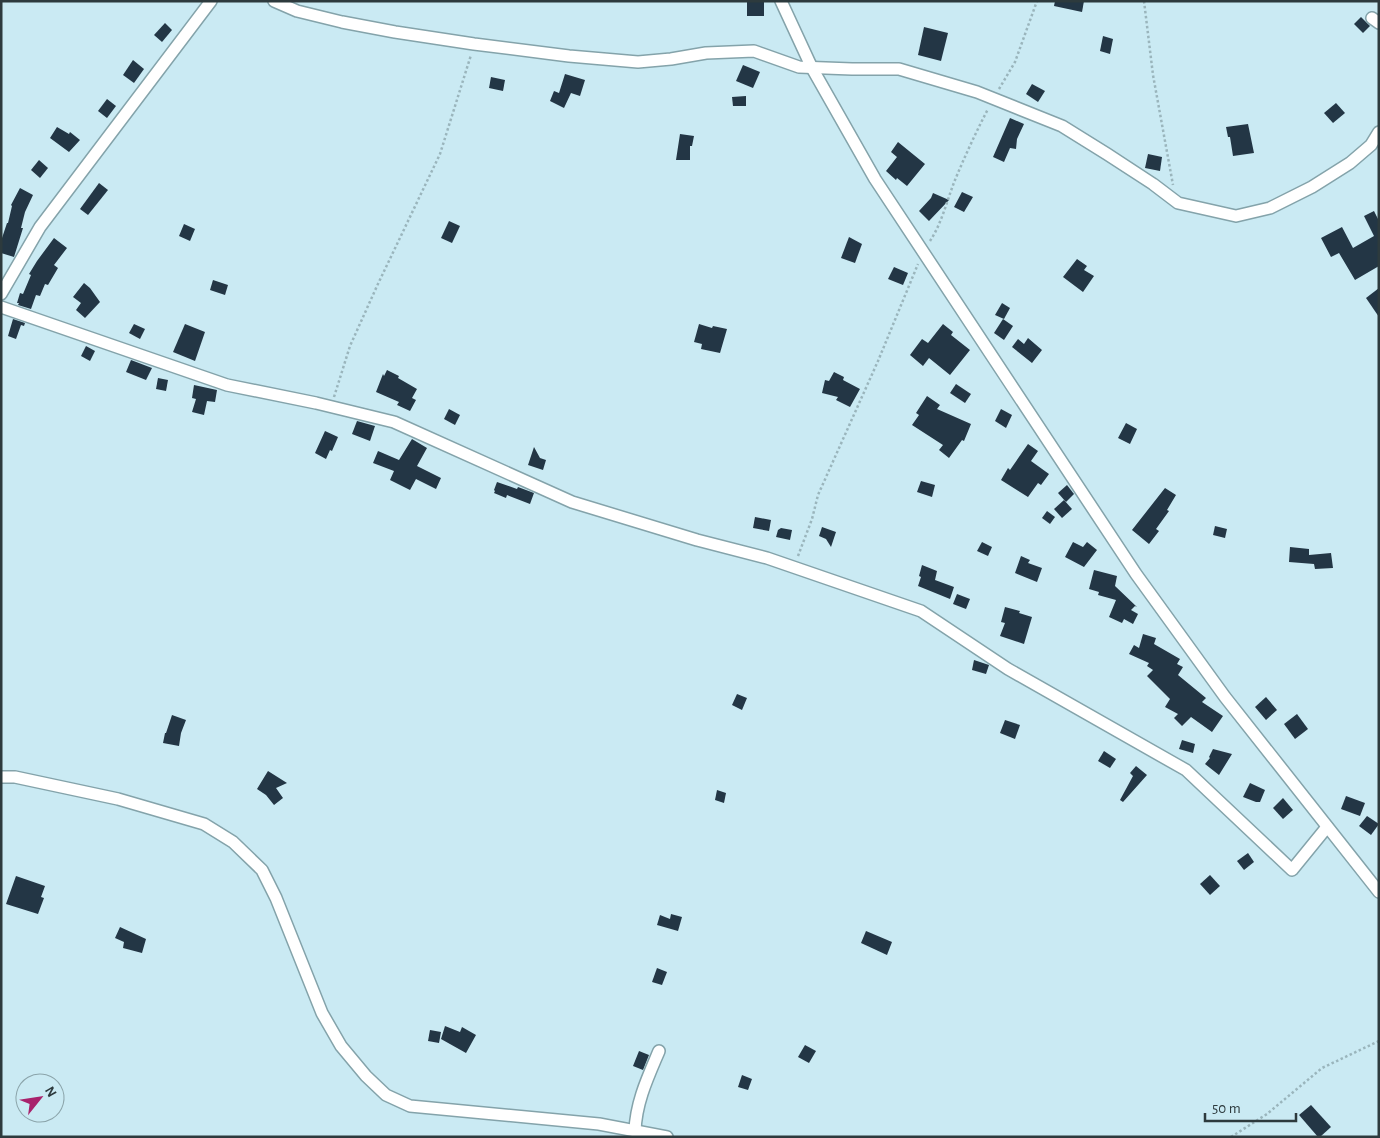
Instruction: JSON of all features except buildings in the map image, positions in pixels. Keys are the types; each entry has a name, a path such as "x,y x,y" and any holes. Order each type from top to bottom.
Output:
{"street":[{"path":"1,294 40,227 211,1"},
{"path":"274,1 297,11 395,32 569,56 638,62 706,53 754,51 799,67 899,69 977,92 1062,126 1153,184 1178,203 1236,216 1270,208 1312,187 1350,162 1371,145 1379,132"},
{"path":"781,1 812,68 875,180 1136,574 1225,697 1379,892"},
{"path":"1,307 226,385 331,406 394,422 572,502 697,540 767,558 921,611 1008,669 1186,770 1292,870 1327,827"},
{"path":"1,777 15,777 118,799 204,824 233,842 262,870 266,877 322,1013 341,1046 366,1076 386,1095 410,1106 599,1124 667,1137"},
{"path":"635,1130 635,1119 641,1094 659,1051"}],"path":[{"path":"794,567 812,519 818,495 870,379 923,252 936,232 956,178 975,135 996,94 1016,62 1037,1"},
{"path":"1144,1 1153,75 1172,181 1178,203"},
{"path":"331,406 350,346 376,286 440,154 474,44"},
{"path":"1231,1137 1267,1114 1322,1068 1379,1041"}]}
